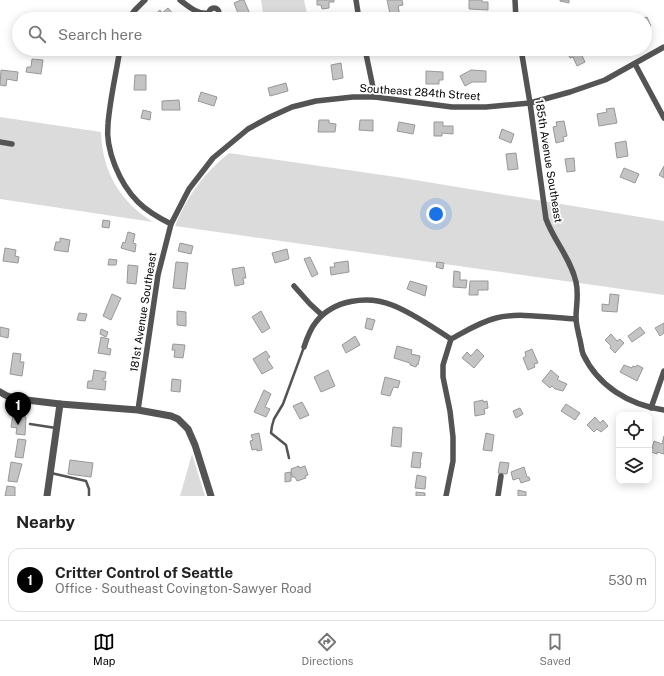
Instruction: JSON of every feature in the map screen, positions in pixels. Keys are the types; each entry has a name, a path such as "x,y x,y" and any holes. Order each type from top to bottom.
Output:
{"street":[{"path":"133,12 145,0"},
{"path":"180,0 199,12"},
{"path":"356,0 359,12"},
{"path":"514,0 515,12"},
{"name":"Southeast 284th Street","path":"652,54 664,47"},
{"path":"119,56 107,125 110,151 118,172 138,202 157,217 171,224"},
{"path":"366,56 375,97"},
{"name":"185th Avenue Southeast","path":"522,56 546,219 550,230 570,265 576,281 578,297 576,319 583,353 593,372 603,383 627,400 651,408 664,410"},
{"name":"Southeast 284th Street","path":"292,107 316,101 375,97 452,106 498,106 530,102 570,92 605,80 649,56"},
{"path":"636,64 664,118"},
{"name":"181st Avenue Southeast","path":"138,410 158,275 171,224 189,189 212,158 248,129 292,107"},
{"path":"0,142 12,144"},
{"path":"294,286 322,315"},
{"path":"304,347 310,329 322,315 330,308 353,301 380,302 392,305 451,339"},
{"path":"446,496 453,462 454,437 442,365 451,339 480,323 497,317 516,316 576,319"},
{"path":"651,408 664,372"},
{"path":"0,392 18,399 138,410 172,416 178,419 188,429 195,445 211,496"},
{"path":"47,496 60,404"},
{"path":"498,496 501,476"}],"lane":[{"path":"289,458 286,445 271,434 272,426 283,404 304,347"},
{"path":"30,424 57,428"},
{"path":"50,473 86,481 89,496"}],"shaded area":[{"path":"261,0 304,0 307,12 263,12"},
{"path":"0,117 101,132 105,160 115,184 131,205 153,222 0,199"},
{"path":"229,153 403,178 664,221 664,295 175,226 185,205 197,186 204,177"},
{"path":"192,454 205,496 180,496"}],"building":[{"path":"244,0 249,12 238,12 234,3"},
{"path":"317,0 334,0 334,2 329,2 329,8 322,9 321,5 317,5"},
{"path":"387,0 402,0 403,5 398,6 399,12 390,12"},
{"path":"469,0 482,0 482,2 488,2 488,10 469,9"},
{"path":"569,0 569,3 560,1"},
{"path":"168,8 171,12 163,12"},
{"path":"569,56 582,56 585,62 577,66 573,57 570,58"},
{"path":"32,59 43,60 41,74 26,72 27,67 31,67"},
{"path":"341,63 343,78 333,80 331,65"},
{"path":"1,70 18,72 17,81 7,79 6,86 0,85"},
{"path":"471,70 486,71 486,82 472,82 465,86 460,76"},
{"path":"426,71 443,72 443,80 439,80 439,84 426,84"},
{"path":"135,75 146,75 146,90 134,90"},
{"path":"286,83 288,91 270,96 268,88"},
{"path":"201,92 217,97 214,106 198,101"},
{"path":"179,100 180,110 162,110 162,101"},
{"path":"614,108 617,123 599,126 597,114 607,112 606,109"},
{"path":"143,110 151,112 150,120 141,118"},
{"path":"319,120 329,120 329,123 336,124 335,132 318,132"},
{"path":"360,120 373,120 373,131 359,130"},
{"path":"564,121 567,136 563,137 564,141 556,143 553,127 557,126 556,122"},
{"path":"399,122 415,125 413,134 397,131"},
{"path":"434,122 443,122 443,126 453,126 453,134 442,133 442,136 434,136"},
{"path":"502,129 514,134 511,143 499,138"},
{"path":"626,141 628,156 617,158 615,143"},
{"path":"516,153 518,169 508,170 506,154"},
{"path":"574,158 575,171 567,172 565,159"},
{"path":"664,166 664,178 659,175"},
{"path":"624,168 639,174 635,183 620,177"},
{"path":"103,220 110,221 109,228 102,227"},
{"path":"128,232 135,234 133,243 136,244 135,252 121,248 123,242 125,243"},
{"path":"60,238 70,240 68,252 54,250 56,242 60,242"},
{"path":"180,243 193,246 191,254 178,251"},
{"path":"5,248 16,250 15,256 19,257 18,263 3,261"},
{"path":"287,249 289,259 275,263 272,253"},
{"path":"310,257 318,274 312,277 304,259"},
{"path":"109,259 117,260 116,265 108,265"},
{"path":"348,261 349,272 331,275 330,267 335,267 334,263"},
{"path":"176,262 188,263 185,289 173,288"},
{"path":"437,262 444,263 443,269 436,267"},
{"path":"128,265 138,266 136,284 127,283"},
{"path":"244,267 246,278 243,278 244,284 235,286 232,269"},
{"path":"454,271 460,272 460,280 467,280 466,288 453,287"},
{"path":"410,281 427,286 425,296 407,289"},
{"path":"470,281 488,281 488,290 478,290 478,295 469,295"},
{"path":"112,294 121,298 111,320 103,316"},
{"path":"610,294 619,295 617,312 602,311 602,304 609,305"},
{"path":"177,311 186,312 186,326 177,325"},
{"path":"261,311 270,328 262,333 252,317"},
{"path":"79,313 87,314 85,321 77,320"},
{"path":"367,318 375,320 372,330 365,328"},
{"path":"664,323 664,333 660,336 655,328"},
{"path":"0,327 9,329 8,338 0,336"},
{"path":"640,327 645,333 632,342 628,336"},
{"path":"101,329 108,332 106,337 100,334"},
{"path":"611,334 617,341 620,339 624,343 615,353 605,340"},
{"path":"355,336 360,345 346,353 342,345"},
{"path":"101,337 109,339 107,348 111,349 110,355 98,353"},
{"path":"173,344 185,345 183,358 174,357 175,350 172,350"},
{"path":"397,346 412,350 411,354 420,356 416,367 410,365 410,363 394,358"},
{"path":"477,349 484,356 474,368 462,358 467,352 471,356"},
{"path":"532,349 538,363 534,364 535,367 528,370 523,358 526,356 525,352"},
{"path":"266,351 270,357 267,359 273,368 262,374 253,359"},
{"path":"13,353 21,354 20,362 24,362 22,376 10,374"},
{"path":"624,365 632,368 633,366 636,367 637,365 643,368 637,381 620,372"},
{"path":"94,370 106,372 105,379 103,378 103,381 106,381 105,390 87,388 88,381 92,381"},
{"path":"328,370 335,386 321,392 314,377"},
{"path":"551,370 559,377 557,379 567,384 563,391 555,389 552,386 550,388 542,381"},
{"path":"385,377 400,381 398,388 393,388 390,396 381,394"},
{"path":"172,379 181,380 180,392 171,391"},
{"path":"264,390 271,394 265,407 270,409 266,417 254,412"},
{"path":"483,400 483,402 487,401 488,408 484,409 485,414 475,416 474,402"},
{"path":"302,402 309,415 300,419 293,406"},
{"path":"566,404 580,413 575,420 561,411"},
{"path":"520,408 523,414 516,418 513,411"},
{"path":"13,415 26,417 25,435 16,434 17,428 11,427"},
{"path":"595,417 600,423 603,420 608,426 601,432 597,429 594,432 587,425"},
{"path":"393,427 402,428 401,447 391,446"},
{"path":"259,433 262,450 252,450 250,441 253,440 251,435"},
{"path":"486,433 494,435 492,451 483,450"},
{"path":"664,436 664,454 652,452 654,441 662,444"},
{"path":"18,439 26,440 23,458 15,457"},
{"path":"413,452 422,453 420,468 411,467"},
{"path":"70,460 93,463 91,477 68,474"},
{"path":"11,462 22,464 17,482 8,481"},
{"path":"500,462 509,463 507,474 498,473"},
{"path":"299,466 299,468 305,466 308,475 305,476 306,478 297,481 295,477 292,477 291,469"},
{"path":"524,467 527,477 529,477 530,480 521,483 519,478 513,480 511,472"},
{"path":"291,472 291,481 285,482 285,473"},
{"path":"417,475 426,477 425,489 415,488"},
{"path":"7,486 15,487 15,496 5,496"},
{"path":"518,490 526,492 526,496 518,496"},
{"path":"416,492 425,493 425,496 416,496"}],"place":[{"name":"Critter Control of Seattle","path":"18,425"}]}
